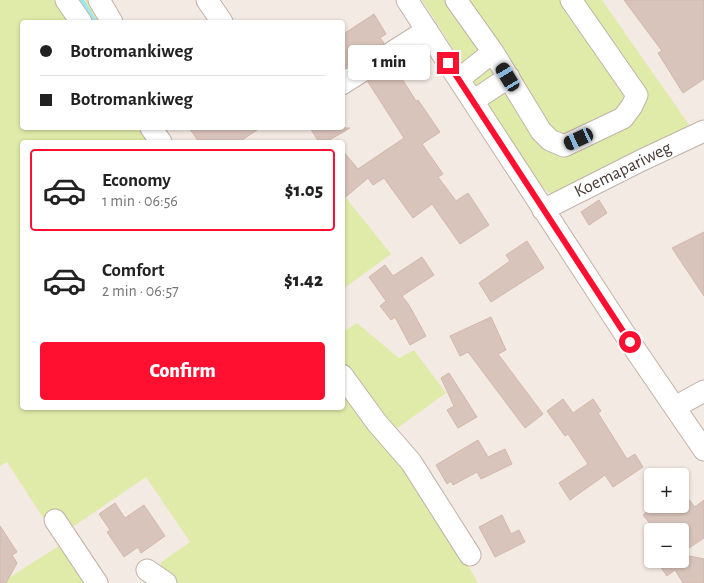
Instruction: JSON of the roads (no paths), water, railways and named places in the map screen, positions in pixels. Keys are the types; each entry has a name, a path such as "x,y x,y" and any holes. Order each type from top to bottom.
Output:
{"street":[{"path":"66,0 80,20"},
{"path":"99,0 111,20"},
{"path":"207,0 221,20"},
{"path":"407,0 630,342 704,450"},
{"path":"456,0 493,52 542,130 550,140 564,146 623,118 637,95 570,0"},
{"path":"345,82 427,30"},
{"path":"459,79 493,52"},
{"path":"473,101 508,77"},
{"name":"Koemapariweg","path":"543,210 640,160 704,131"},
{"path":"345,379 377,423 411,462 470,555"},
{"path":"675,407 704,391"},
{"path":"55,520 97,583"},
{"path":"147,570 166,583"}],"waterway":[{"path":"81,0 93,20"}]}
